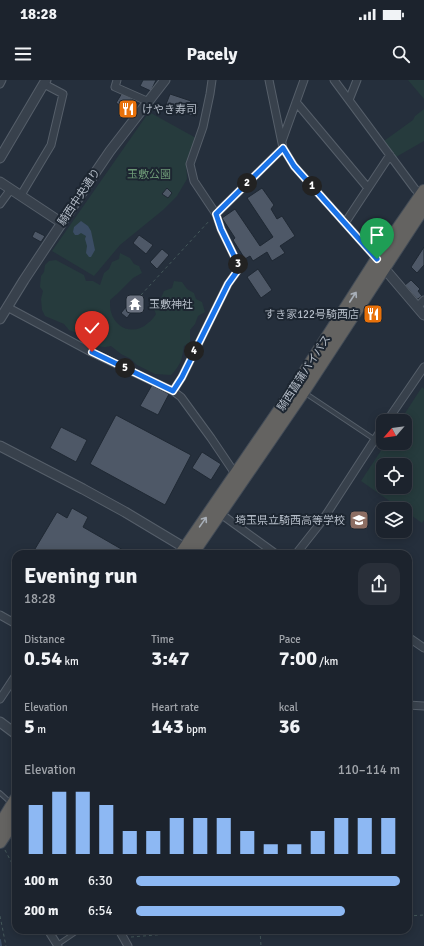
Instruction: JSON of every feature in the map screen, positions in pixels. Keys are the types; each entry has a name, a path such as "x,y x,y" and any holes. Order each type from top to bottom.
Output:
{"highway":[{"name":"騎西菖蒲バイパス","path":"190,550 223,515 303,392 423,193"},
{"name":"騎西菖蒲バイパス","path":"189,550 236,474 296,386 381,264 424,207"},
{"path":"0,825 12,805"},
{"path":"1,844 12,825"}],"street":[{"path":"0,84 2,80"},
{"path":"117,80 115,87 149,102"},
{"name":"騎西中央通り","path":"2,314 110,151 165,80"},
{"path":"173,391 182,377 228,284 238,270 237,262 221,229 216,214 194,182 190,164 203,127 212,80"},
{"path":"269,80 282,145 294,166 381,264 421,303 424,314"},
{"path":"216,214 282,145 304,80"},
{"path":"334,80 415,189 423,193"},
{"path":"350,100 357,80"},
{"path":"0,158 45,82 63,94 51,145 21,195"},
{"path":"296,102 368,188"},
{"path":"345,223 390,155"},
{"path":"0,182 62,223"},
{"path":"0,204 11,188"},
{"path":"2,314 92,352 173,391 181,397 236,474"},
{"path":"392,414 424,367"},
{"path":"299,550 322,521 376,436"},
{"path":"0,446 125,512 185,550"},
{"path":"223,515 268,550"},
{"path":"0,615 12,622"},
{"path":"412,640 424,648"},
{"path":"0,699 12,681"},
{"path":"412,705 424,706"},
{"path":"0,722 12,731"},
{"path":"50,934 57,946"},
{"path":"122,934 127,943"}],"lane":[{"path":"303,392 374,439"},
{"path":"0,793 12,801"},
{"path":"57,946 74,934"}],"path":[{"path":"141,296 216,214"},
{"path":"1,844 7,851 12,862"},
{"path":"412,916 424,915"},
{"path":"0,916 6,946"},
{"path":"127,943 131,937 161,934"},
{"path":"260,934 261,946"}],"green space":[{"path":"408,80 424,80 424,99"},
{"path":"424,109 424,141 396,157 384,141 413,120 415,116"},
{"name":"玉敷公園","path":"149,112 196,138 186,163 187,179 177,196 163,210 120,245 94,276 52,251"},
{"path":"120,253 130,258 134,264 139,266 142,273 133,278 110,300 113,318 121,327 132,330 143,327 149,322 156,314 153,307 154,302 161,298 164,291 172,288 174,281 182,282 187,289 194,293 196,299 202,302 205,312 198,316 195,324 190,330 190,342 184,346 183,355 180,362 171,375 155,374 137,365 131,359 121,354 111,346 103,347 97,345 88,334 77,333 69,330 64,324 45,316 42,310 41,299 43,291 40,287 41,276 44,272 45,265 49,261 56,260 84,275 86,281 93,281 100,285 104,273 109,269 112,262 119,259"},
{"path":"422,387 424,389 424,520 422,523 412,516 412,502 391,502 380,494 412,494 412,458 376,458 381,450 412,450 412,414 405,414"},
{"path":"376,458 376,492 361,481"}],"water":[{"path":"81,221 88,226 91,231 95,250 91,257 89,257 86,253 86,236 81,233 75,235 73,232 74,227"}],"building":[{"path":"143,80 156,80 151,91 140,86"},
{"path":"122,93 134,100 129,110 116,103"},
{"path":"170,94 191,101 190,104 199,107 196,117 165,107"},
{"path":"167,188 172,193 168,198 162,194"},
{"path":"262,188 274,205 271,209 277,219 282,216 295,236 280,246 285,253 272,261 267,252 253,261 250,256 245,259 233,240 235,238 222,218 235,209 260,246 273,237 247,198"},
{"path":"35,231 45,236 41,242 32,237"},
{"path":"139,235 153,245 146,254 133,243"},
{"path":"424,247 424,265 417,273 411,267"},
{"path":"162,249 169,255 157,269 150,262"},
{"path":"258,269 272,290 261,298 247,277"},
{"path":"411,280 420,289 418,291 422,296 418,299 405,285"},
{"path":"131,298 140,304 137,310 127,303"},
{"path":"373,304 380,308 370,323 363,318"},
{"path":"126,307 132,311 127,318 121,313"},
{"path":"152,385 169,394 158,415 140,406"},
{"path":"116,415 191,455 165,505 90,464"},
{"path":"61,427 87,440 76,462 50,448"},
{"path":"202,452 221,464 211,480 192,468"},
{"path":"72,508 88,517 83,527 123,550 34,550 57,512 67,518"}],"waterway":[{"path":"0,940 1,946"}],"place":[{"name":"けやき寿司","path":"128,109"},
{"name":"玉敷神社","path":"135,304"},
{"name":"すき家122号騎西店","path":"373,314"},
{"name":"埼玉県立騎西高等学校","path":"359,520"}],"route":[{"path":"92,352 173,391 182,377 228,284 238,270 237,262 221,229 216,214 283,148 294,166 377,259"}]}
